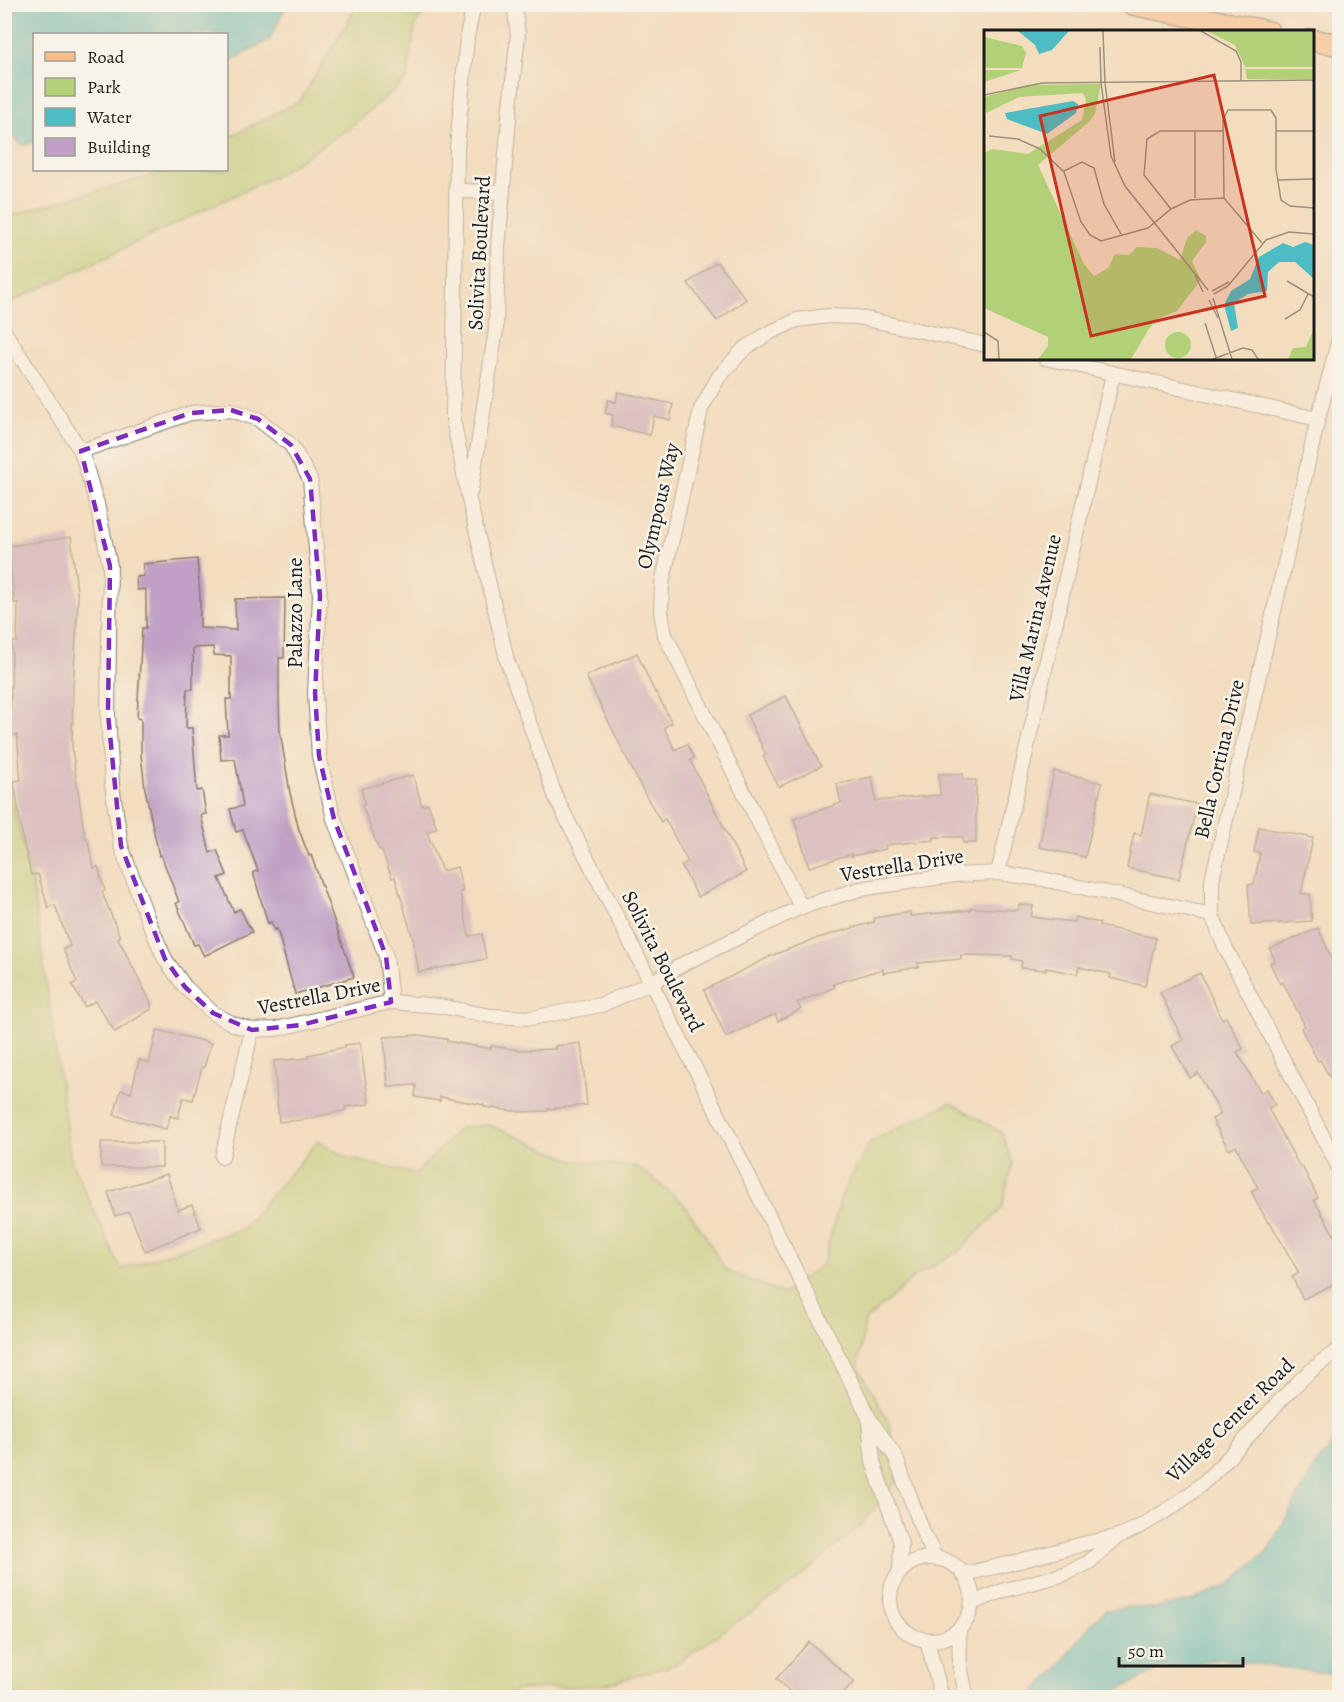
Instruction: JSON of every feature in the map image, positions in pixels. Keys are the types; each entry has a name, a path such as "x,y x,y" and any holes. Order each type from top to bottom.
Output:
{"main road":[{"path":"1132,4 1259,30"},
{"path":"1314,40 1340,45"}],"street":[{"name":"Solivita Boulevard","path":"474,4 467,37 457,148 453,419 470,504 507,660 556,798 869,1418 895,1456 923,1532 936,1559"},
{"name":"Solivita Boulevard","path":"470,504 496,329 498,248 518,35 514,4"},
{"path":"456,191 503,192"},
{"name":"Olympous Way","path":"801,907 665,635 661,612 662,584 701,409 718,378 744,349 769,333 797,320 828,316 857,317 984,345"},
{"name":"Vestrella Drive","path":"4,331 81,451 97,504 110,566 108,714 112,785 121,846 165,959 185,987 213,1013 233,1024 252,1030 276,1029 301,1025 391,1002 440,1006 491,1016 531,1018 601,1005 651,983 683,964 801,907 860,889 920,879 998,873 1099,890 1212,915"},
{"name":"Bella Cortina Drive","path":"1340,335 1318,419 1212,880 1212,915 1225,947 1340,1170"},
{"path":"1054,360 1318,419"},
{"name":"Villa Marina Avenue","path":"998,873 1113,374"},
{"name":"Palazzo Lane","path":"81,451 191,413 231,410 258,419 291,445 310,479 320,596 315,693 319,756 334,819 386,956 391,1002"},
{"path":"222,1157 252,1030"},
{"name":"Village Center Road","path":"963,1574 1118,1537 1137,1528 1196,1490 1284,1397 1321,1361 1340,1349"},
{"name":"Solivita Boulevard","path":"869,1418 873,1462 901,1543 900,1570"},
{"name":"Village Center Road","path":"972,1603 1005,1590 1065,1574 1088,1563 1118,1537"},
{"path":"936,1559 954,1565 969,1581 973,1594 972,1603 966,1621 959,1630 947,1637 927,1641 919,1640 907,1634 892,1614 889,1598 893,1581 900,1570 916,1560 936,1559"},
{"path":"959,1630 960,1666 967,1698"},
{"path":"927,1641 942,1698"}],"highlighted area":[{"path":"231,410 258,419 291,445 310,479 320,596 315,693 319,756 334,819 386,956 391,1002 301,1025 252,1030 213,1013 185,987 165,959 121,846 108,714 110,566 81,451 191,413"}],"green space":[{"path":"355,5 428,5 415,26 407,79 348,129 275,176 5,305 5,217 163,171 228,171 228,137 300,101 353,13"},
{"path":"4,768 31,876 71,1161 121,1269 242,1229 318,1141 348,1158 416,1174 461,1127 489,1125 575,1161 638,1167 682,1202 705,1235 725,1270 783,1294 823,1264 842,1194 870,1142 951,1102 1002,1133 1012,1163 1002,1208 959,1251 917,1275 865,1321 858,1366 889,1423 899,1478 861,1525 792,1584 674,1665 603,1685 516,1690 505,1698 5,1697"}],"water":[{"path":"5,4 286,4 270,39 228,62 228,33 33,33 33,142 24,146 5,131"},
{"path":"1339,1436 1339,1675 1220,1659 1161,1668 1106,1697 1030,1697 1057,1669 1091,1624 1106,1610 1128,1607 1156,1608 1191,1601 1227,1586 1267,1552 1316,1465"}],"building":[{"path":"717,262 746,299 717,321 688,283"},
{"path":"618,392 673,404 670,420 654,416 650,435 611,426 613,415 605,413 608,400 616,402"},
{"path":"71,537 78,601 72,749 85,838 87,838 94,868 98,867 105,891 102,892 120,937 118,938 151,1003 151,1009 115,1032 95,1001 85,1007 72,985 77,982 63,949 70,946 55,905 48,907 38,874 31,875 14,781 21,780 17,735 10,735 12,642 17,642 18,603 14,603 9,546"},
{"path":"197,559 200,628 236,630 235,599 285,598 284,658 279,658 279,701 280,731 290,793 299,830 309,856 311,855 354,977 295,994 277,929 274,930 271,922 268,924 253,872 258,871 243,830 236,832 230,809 243,806 235,759 221,760 219,735 228,735 226,699 231,699 231,656 214,655 213,647 193,648 193,689 187,689 186,728 192,728 197,791 202,790 206,814 201,815 210,853 217,850 227,875 219,878 234,912 240,909 252,932 204,956 198,944 194,945 176,903 179,902 161,855 159,856 145,789 141,754 141,719 137,718 142,628 146,628 146,589 137,590 136,577 144,576 143,564"},
{"path":"637,653 672,723 664,727 675,750 687,744 694,758 690,760 746,872 698,897 681,865 688,862 665,819 661,822 640,785 586,676"},
{"path":"786,696 821,766 779,787 763,756 766,755 747,715"},
{"path":"1054,771 1102,783 1085,857 1039,847"},
{"path":"939,774 963,774 963,780 976,780 976,843 963,843 963,837 934,837 934,840 885,845 886,849 851,856 851,854 809,867 794,819 841,803 837,784 872,777 876,801 940,795"},
{"path":"413,775 422,806 428,804 437,828 427,832 442,871 457,867 469,936 482,934 486,959 419,972 413,939 395,877 392,878 381,849 379,850 362,805 365,804 361,789"},
{"path":"1150,794 1197,804 1179,879 1127,868 1134,833 1141,835"},
{"path":"1259,827 1313,838 1301,894 1310,894 1312,921 1251,925 1248,885 1254,884 1260,853 1254,852"},
{"path":"1019,904 1033,906 1031,917 1074,922 1075,917 1100,923 1099,926 1156,938 1145,986 1110,978 1111,974 1079,967 1077,974 1046,968 1046,970 1021,968 1022,961 1012,959 1012,956 961,955 961,959 918,963 919,967 883,973 883,969 833,984 835,987 797,1003 801,1009 778,1021 775,1014 726,1037 704,990 773,955 818,938 874,922 874,918 910,912 910,916 970,910 970,908 1018,910"},
{"path":"1318,928 1340,977 1340,1095 1320,1060 1318,1061 1301,1028 1305,1026 1283,982 1280,984 1270,963 1275,961 1270,949"},
{"path":"1200,973 1222,1019 1226,1017 1243,1049 1237,1052 1261,1093 1267,1089 1275,1105 1268,1108 1300,1167 1302,1166 1318,1198 1314,1200 1340,1245 1340,1281 1303,1299 1292,1277 1299,1273 1251,1191 1258,1188 1236,1146 1229,1150 1212,1119 1221,1114 1198,1073 1190,1078 1172,1046 1183,1040 1160,992"},
{"path":"157,1030 211,1043 193,1100 183,1098 178,1118 170,1116 166,1129 114,1115 121,1090 131,1093 139,1060 149,1063"},
{"path":"418,1035 491,1049 491,1046 520,1050 556,1049 555,1046 581,1043 587,1105 548,1109 548,1111 521,1112 484,1107 484,1105 440,1097 440,1101 415,1097 416,1085 388,1087 384,1037"},
{"path":"360,1043 369,1104 345,1107 346,1110 301,1120 279,1122 274,1061 309,1058 308,1055"},
{"path":"101,1142 162,1142 162,1167 101,1167"},
{"path":"167,1174 178,1210 192,1205 201,1228 145,1251 129,1212 115,1216 108,1192"},
{"path":"809,1642 854,1682 840,1698 829,1698 821,1691 815,1698 797,1698 776,1679"}]}
